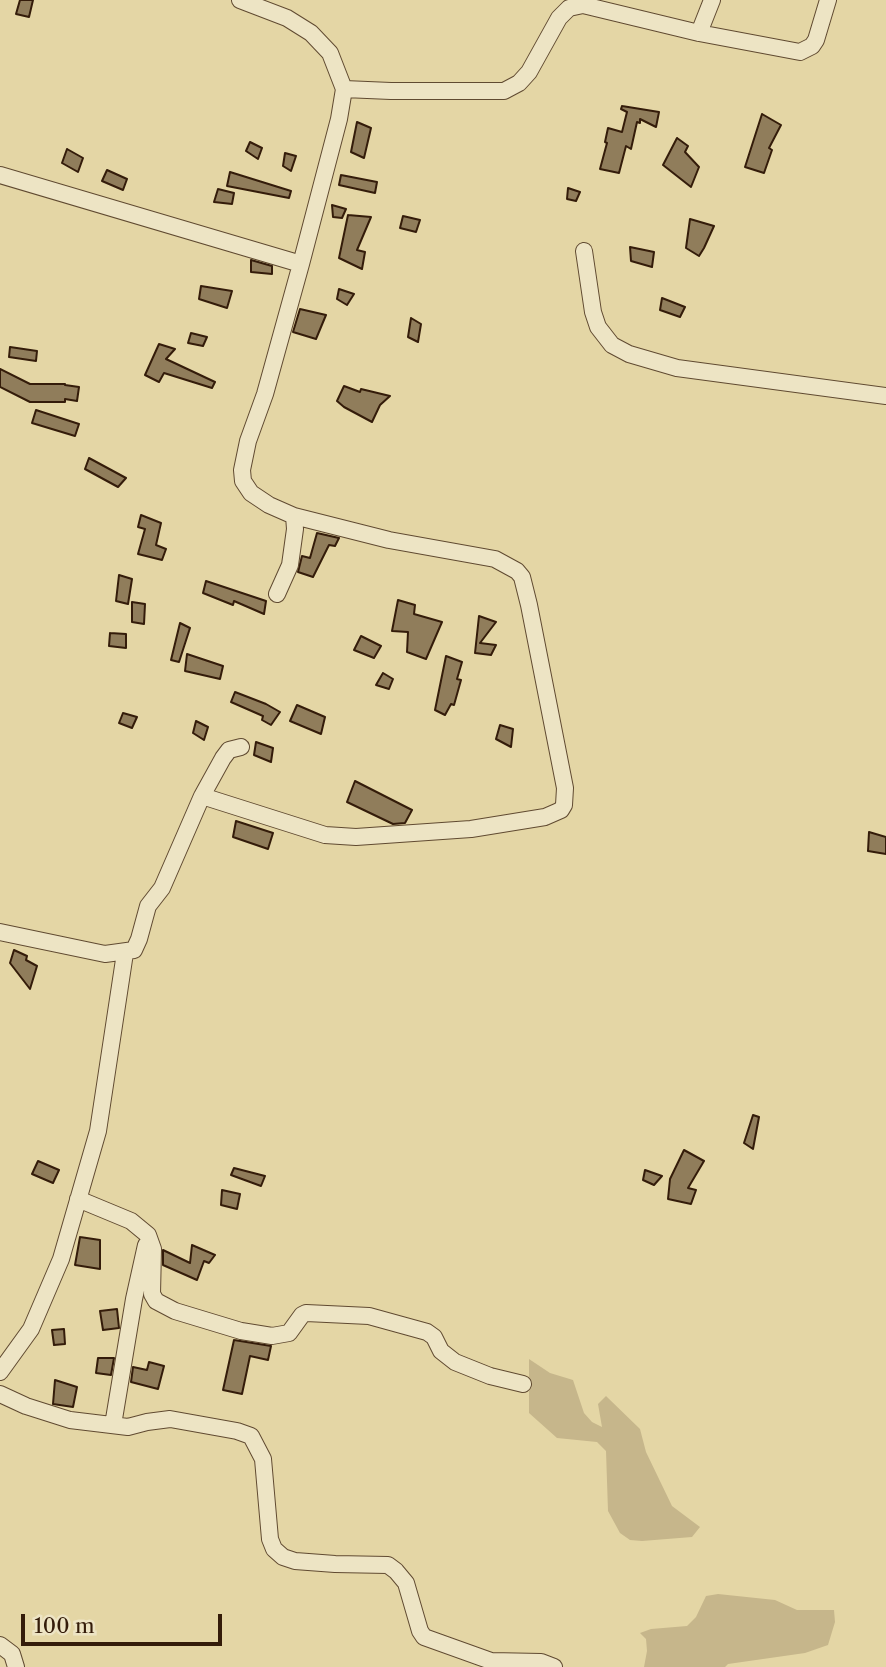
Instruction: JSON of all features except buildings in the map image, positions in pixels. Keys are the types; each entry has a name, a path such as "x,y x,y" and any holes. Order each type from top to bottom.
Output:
{"street":[{"path":"699,33 712,0"},
{"path":"344,89 504,91 519,83 529,72 559,18 569,8 583,5 699,33 800,52 816,40 828,0"},
{"path":"202,796 325,835 356,837 471,829 545,817 557,813 564,805 565,788 529,605 522,577 517,571 495,559 389,540 294,516 251,493 243,481 242,470 248,441 265,394 301,264 340,119 344,89 330,53 311,33 287,18 245,1"},
{"path":"0,175 301,264"},
{"path":"584,251 593,312 598,327 612,345 629,354 677,368 886,396"},
{"path":"277,594 290,565 294,516"},
{"path":"0,932 105,954 134,950 148,906 162,888 202,796 229,750 241,747"},
{"path":"0,1372 31,1329 61,1259 98,1131 125,953"},
{"path":"78,1199 131,1221 148,1235 153,1248 152,1294 156,1301 175,1311 241,1331 272,1336 289,1333 306,1313 369,1316 428,1332 434,1337 441,1351 455,1362 490,1376 523,1384"},
{"path":"113,1425 134,1299 148,1235"},
{"path":"0,1394 26,1406 70,1420 128,1427 170,1419 251,1436 263,1459 270,1539 274,1549 283,1557 295,1561 388,1565 406,1583 424,1637 492,1661 541,1662 554,1667"},
{"path":"0,1645 12,1654 16,1667"}],"shaded area":[{"path":"529,1359 550,1373 573,1380 584,1413 592,1422 602,1427 598,1404 606,1396 640,1429 646,1452 672,1506 700,1527 692,1537 642,1541 630,1540 620,1533 608,1511 606,1451 597,1442 557,1438 529,1413"},
{"path":"718,1594 775,1600 797,1610 834,1610 835,1622 828,1645 805,1653 728,1664 725,1667 644,1667 646,1639 640,1633 651,1629 687,1626 696,1617 706,1596"}]}
